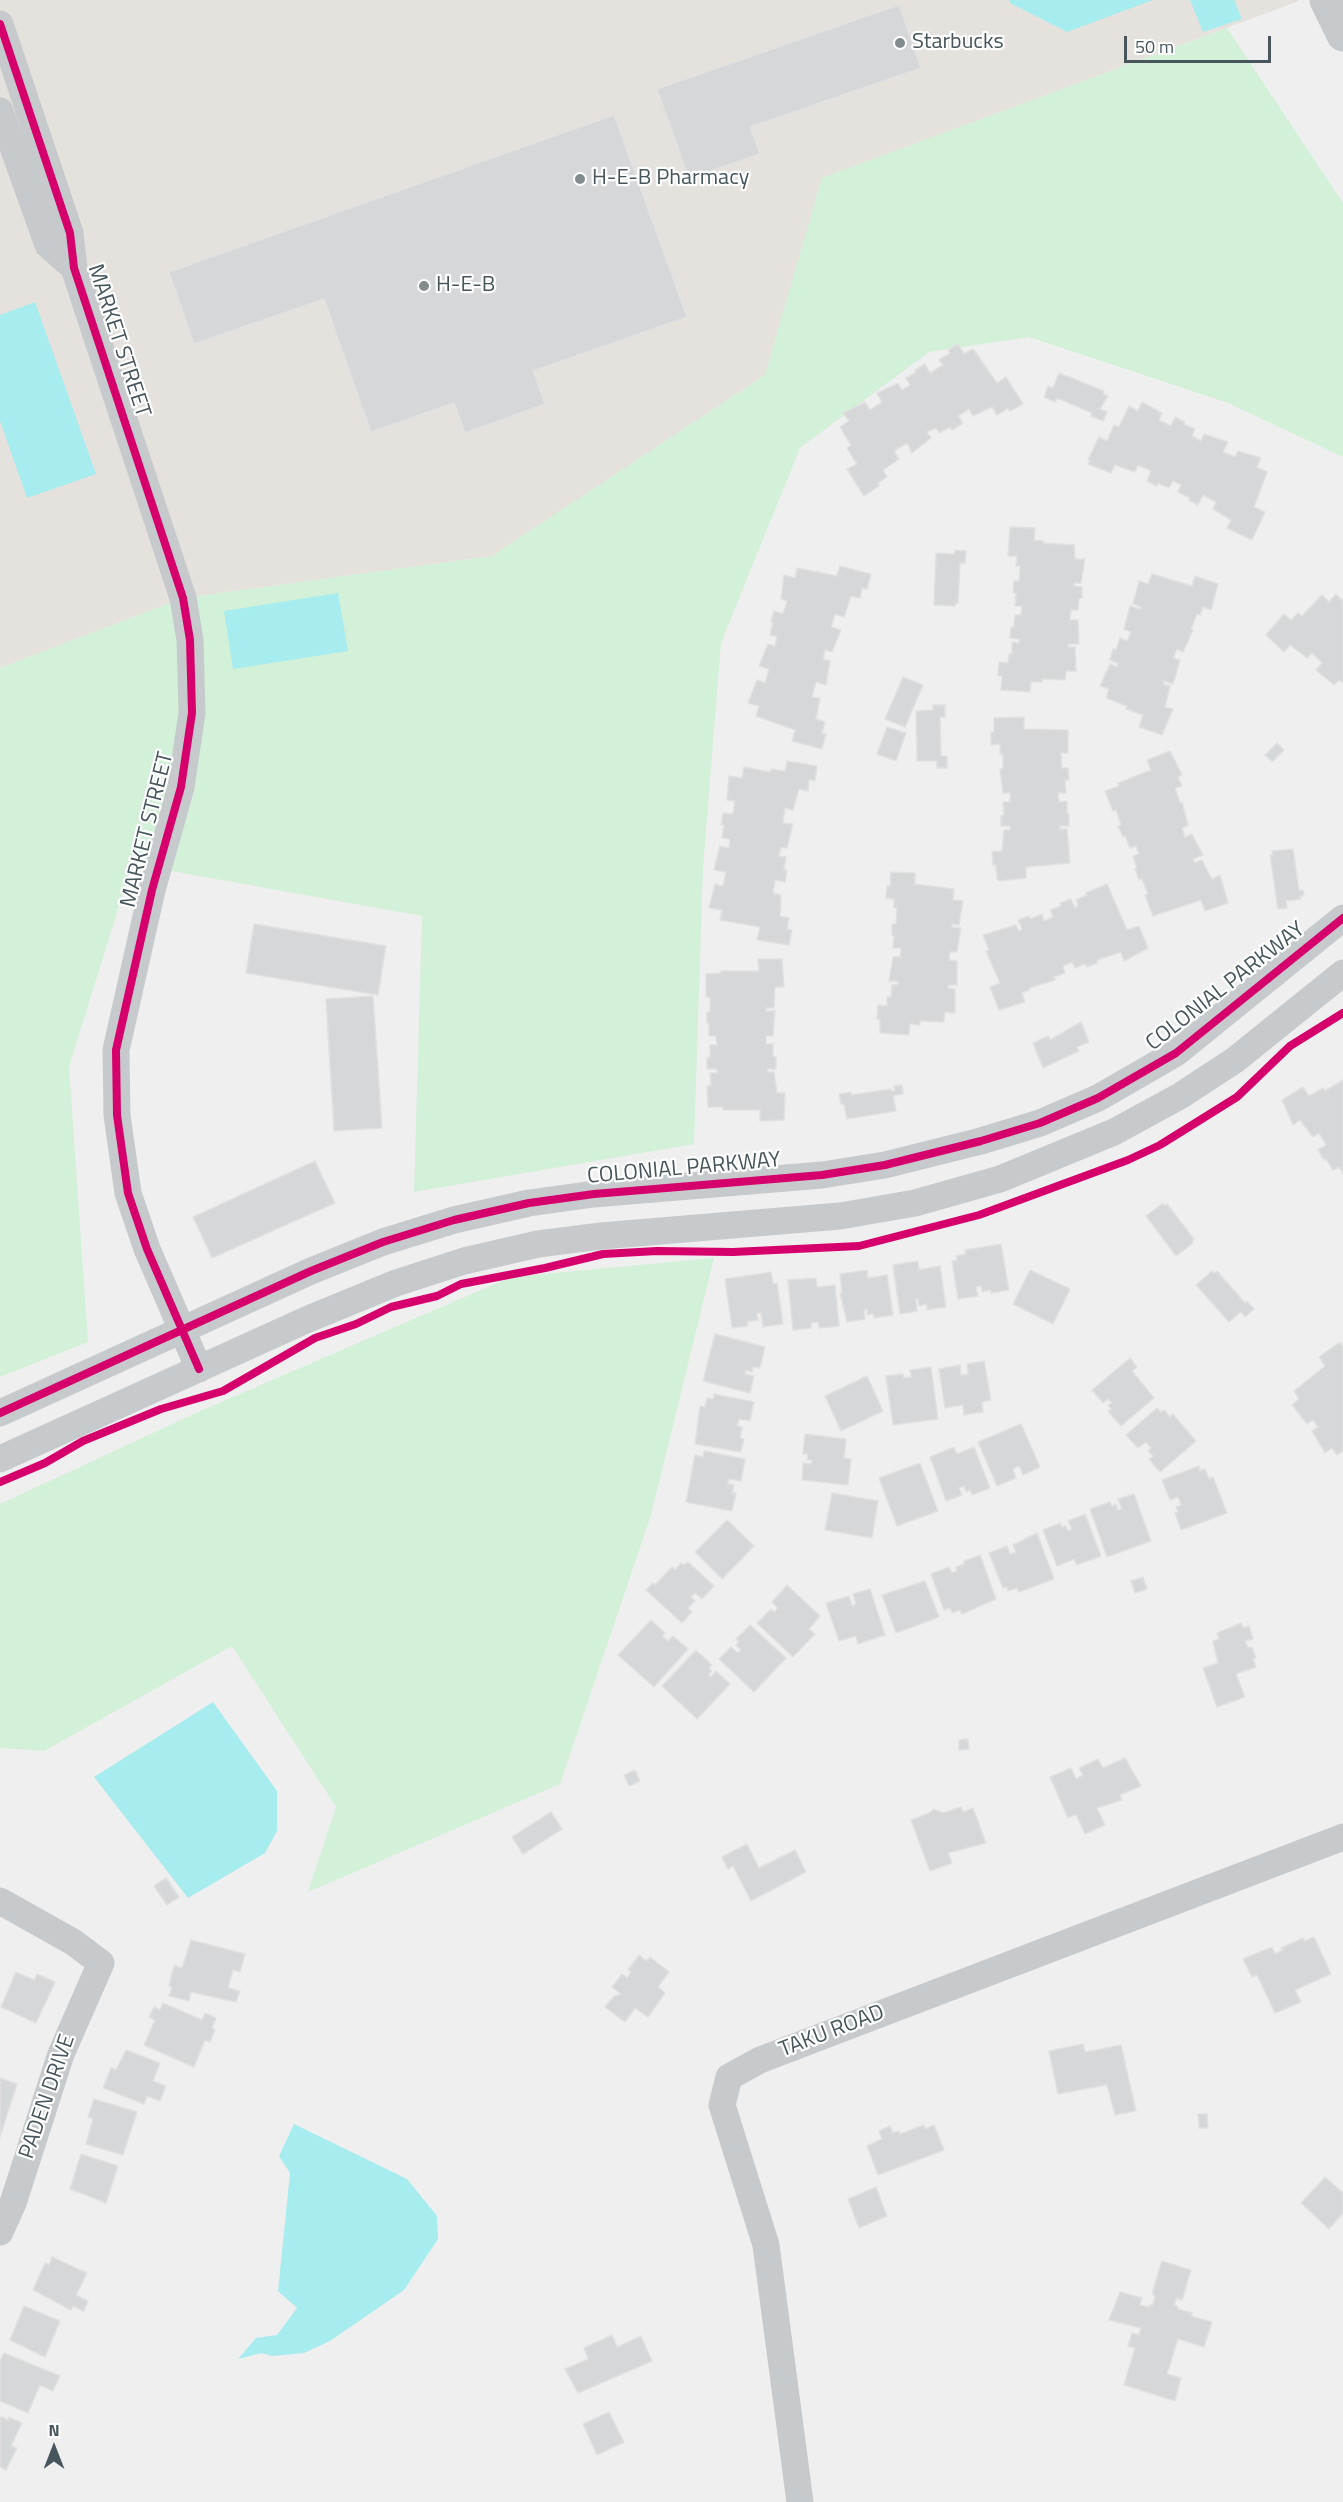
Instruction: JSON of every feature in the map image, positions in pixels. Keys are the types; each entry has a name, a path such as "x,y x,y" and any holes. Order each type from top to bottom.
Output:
{"main road":[{"path":"1326,0 1343,35"}],"street":[{"name":"MARKET STREET","path":"0,24 70,233 74,268 183,598 190,640 192,713 181,787 152,890 116,1050 117,1115 128,1192 147,1249 199,1369"},
{"name":"MARKET STREET","path":"0,111 48,245 74,268"},
{"name":"COLONIAL PARKWAY","path":"0,1413 181,1330 383,1242 454,1220 529,1203 594,1194 822,1175 874,1167 981,1141 1040,1123 1098,1098 1176,1053 1343,918"},
{"path":"0,1459 306,1320 396,1282 464,1261 538,1244 601,1236 760,1224 851,1214 926,1200 1000,1179 1114,1132 1180,1096 1235,1060 1343,973"},
{"path":"1040,1123 1057,1157"},
{"name":"TAKU ROAD","path":"800,2502 766,2245 722,2105 729,2077 760,2060 1343,1837"},
{"name":"PADEN DRIVE","path":"0,1901 73,1942 101,1963 61,2054 6,2200 0,2232"}],"shaded area":[{"path":"0,0 1299,1 823,178 765,375 492,556 183,598 0,668"}],"green space":[{"path":"1227,28 1343,203 1343,457 1228,403 1029,337 929,352 800,448 721,643 703,868 694,1144 414,1192 422,916 132,864 69,1067 88,1342 0,1377 0,668 183,598 492,556 765,375 822,178"},
{"path":"714,1258 651,1515 560,1784 308,1892 336,1807 232,1646 44,1751 0,1748 0,1504 198,1412 511,1277"}],"water":[{"path":"1009,0 1153,0 1067,32 1010,3"},
{"path":"1190,0 1234,0 1242,19 1203,32"},
{"path":"35,302 96,474 27,498 0,421 0,315"},
{"path":"338,593 348,651 233,669 224,611"},
{"path":"213,1702 277,1791 277,1831 265,1853 188,1898 94,1777"},
{"path":"294,2124 407,2179 437,2216 438,2239 404,2290 330,2341 304,2353 272,2356 262,2353 238,2359 256,2338 277,2335 297,2308 278,2291 290,2173 279,2156"}],"building":[{"path":"899,5 921,68 750,127 760,154 689,178 657,89"},
{"name":"H-E-B","path":"614,115 687,317 533,371 545,404 465,433 454,403 371,432 324,299 194,344 169,272"},
{"path":"958,344 964,354 973,349 997,383 1006,377 1023,404 1010,411 1008,408 997,415 992,407 973,416 969,409 958,416 963,423 952,430 950,427 939,433 936,428 927,432 931,438 912,453 907,443 894,451 899,459 883,470 887,477 878,483 879,486 864,496 847,469 857,464 847,448 851,445 840,427 849,421 843,413 865,402 870,410 882,402 877,393 898,383 902,390 910,385 906,378 916,372 915,370 925,364 930,373 943,365 939,360 950,353 948,350"},
{"path":"1059,373 1104,391 1103,394 1108,396 1100,409 1107,412 1103,421 1091,416 1092,413 1057,398 1055,402 1044,397 1048,386 1053,388"},
{"path":"1142,402 1162,413 1159,420 1171,426 1175,417 1185,422 1184,424 1195,429 1192,436 1201,441 1204,434 1228,442 1223,452 1235,457 1238,451 1261,458 1257,467 1267,472 1254,507 1265,512 1252,540 1227,528 1231,520 1213,509 1216,502 1203,495 1198,505 1178,492 1181,485 1173,481 1169,488 1158,483 1157,486 1147,481 1151,471 1138,465 1135,472 1115,465 1111,473 1088,464 1099,437 1107,441 1114,425 1119,427 1129,406 1138,411"},
{"path":"1010,527 1035,528 1034,540 1043,541 1043,543 1074,545 1075,559 1085,559 1081,583 1074,583 1074,586 1082,587 1082,598 1079,598 1078,610 1071,610 1070,620 1078,620 1079,644 1068,644 1068,647 1075,647 1076,671 1066,671 1065,680 1042,679 1042,682 1031,682 1030,692 1001,690 1002,676 998,676 999,662 1008,663 1009,654 1012,654 1012,642 1019,643 1019,639 1010,638 1015,615 1021,615 1022,606 1015,606 1016,593 1013,593 1014,581 1019,581 1020,566 1016,566 1017,556 1008,556"},
{"path":"955,550 966,551 965,563 960,563 958,603 955,603 955,606 934,605 936,553 954,554"},
{"path":"840,566 871,574 867,589 862,588 860,598 851,596 844,617 835,614 831,627 841,630 832,652 825,650 823,659 830,661 826,685 816,682 812,697 820,698 816,719 825,722 822,733 826,734 822,749 792,741 795,730 756,716 759,706 748,703 757,680 765,683 769,669 759,666 768,644 775,646 777,637 770,635 773,623 771,622 774,611 783,614 787,601 781,599 784,575 795,578 797,568 837,576"},
{"path":"1152,574 1192,586 1195,576 1218,584 1211,610 1203,607 1200,615 1197,614 1183,652 1177,649 1173,658 1180,660 1173,684 1164,681 1163,684 1170,686 1165,707 1173,709 1162,735 1139,727 1143,715 1106,698 1109,689 1100,686 1110,664 1117,667 1118,663 1110,660 1113,649 1116,650 1120,638 1127,641 1131,632 1124,629 1130,606 1140,609 1141,607 1133,604 1139,581 1148,584"},
{"path":"1336,594 1343,601 1343,683 1339,680 1334,685 1316,670 1322,663 1312,653 1307,658 1290,645 1284,652 1266,635 1284,614 1291,620 1298,613 1302,616 1322,595 1329,602"},
{"path":"903,677 923,685 905,727 885,719"},
{"path":"933,705 945,705 945,717 940,717 941,756 947,756 947,768 937,768 937,761 917,761 916,711 933,710"},
{"path":"1024,717 1024,729 1068,730 1068,753 1061,753 1062,768 1068,768 1069,780 1065,780 1066,793 1058,793 1059,802 1067,801 1069,826 1059,826 1060,829 1067,829 1070,863 1026,867 1026,878 999,881 996,865 993,865 992,852 1002,851 1004,830 1010,830 1010,826 1001,826 1001,816 1004,815 1003,802 1010,802 1010,793 1003,793 1000,769 1003,769 1003,754 1000,754 1000,744 991,745 991,732 994,732 994,718"},
{"path":"887,727 906,733 896,761 877,754"},
{"path":"1277,743 1284,750 1272,762 1265,755"},
{"path":"1170,751 1182,775 1178,777 1182,786 1175,788 1180,803 1182,802 1188,825 1182,828 1185,837 1192,834 1203,855 1193,859 1195,863 1202,860 1212,879 1220,875 1228,903 1205,911 1201,900 1153,916 1145,895 1148,894 1135,869 1137,868 1133,856 1139,854 1136,846 1130,848 1125,836 1123,837 1118,826 1121,825 1116,810 1113,811 1105,791 1119,786 1118,783 1151,770 1147,760"},
{"path":"787,761 817,766 815,781 809,780 808,791 799,789 793,810 785,808 783,823 793,824 787,848 781,847 779,856 786,857 784,870 787,870 785,882 775,880 773,893 781,895 780,916 789,918 787,929 792,930 789,945 757,940 760,927 720,920 722,910 709,908 715,884 723,886 726,872 714,870 720,846 729,848 730,839 722,838 724,825 721,825 723,813 733,814 735,801 727,800 729,776 742,778 744,767 770,772 771,769 785,771"},
{"path":"1293,849 1299,890 1303,890 1304,896 1300,896 1301,899 1286,901 1287,908 1278,909 1270,855 1273,855 1272,851"},
{"path":"891,872 915,873 915,884 954,889 953,900 963,901 959,925 952,924 952,927 961,928 957,952 950,952 949,960 957,961 957,985 948,985 948,988 955,989 955,1013 945,1012 944,1022 920,1021 920,1025 910,1024 909,1035 880,1033 880,1019 877,1019 878,1005 887,1006 887,997 891,997 892,985 898,985 898,981 889,981 893,957 900,957 901,948 893,948 892,924 896,924 897,908 894,908 894,899 886,898"},
{"path":"1107,884 1127,930 1139,926 1148,948 1124,961 1121,952 1097,960 1097,963 1087,967 1085,964 1075,968 1072,962 1063,966 1065,973 1054,977 1055,980 1029,988 1030,990 1022,993 1025,1002 999,1010 990,987 1000,983 986,951 989,950 983,935 1016,925 1019,931 1022,929 1018,920 1029,916 1030,919 1042,914 1044,921 1053,917 1050,910 1061,906 1060,903 1071,899 1075,908 1078,906 1076,900"},
{"path":"254,924 386,946 378,995 246,973"},
{"path":"758,959 782,959 784,987 775,987 774,1008 766,1008 766,1011 775,1011 773,1036 766,1036 766,1044 773,1044 773,1057 776,1057 776,1069 767,1069 767,1072 774,1072 777,1093 785,1093 784,1120 760,1121 760,1110 723,1110 723,1107 708,1107 707,1086 711,1086 710,1073 717,1073 717,1069 707,1069 707,1058 710,1058 710,1045 717,1045 716,1036 709,1036 707,1012 710,1012 710,997 706,997 706,974 721,973 721,971 759,971"},
{"path":"373,996 382,1128 334,1131 326,999"},
{"path":"1081,1022 1089,1042 1077,1047 1079,1051 1043,1068 1033,1043 1048,1036 1050,1040"},
{"path":"1343,1080 1343,1174 1339,1167 1333,1170 1318,1150 1326,1145 1319,1133 1313,1137 1300,1120 1293,1125 1282,1100 1303,1087 1309,1096 1323,1088 1325,1091"},
{"path":"902,1085 903,1094 893,1096 896,1111 847,1119 839,1094 851,1092 852,1095 891,1089 895,1091 894,1086"},
{"path":"315,1161 335,1203 212,1258 193,1217"},
{"path":"1163,1203 1165,1206 1167,1204 1194,1239 1193,1243 1176,1256 1146,1216"},
{"path":"1001,1244 1009,1290 982,1292 981,1286 976,1287 978,1296 958,1299 952,1261 957,1261 956,1256 966,1254 965,1250"},
{"path":"918,1261 919,1270 940,1266 946,1307 927,1310 927,1304 919,1306 918,1299 916,1299 917,1311 900,1314 893,1265"},
{"path":"867,1270 868,1278 887,1275 893,1315 874,1318 873,1314 867,1315 867,1309 864,1310 865,1319 847,1322 840,1293 842,1293 840,1274"},
{"path":"1030,1270 1070,1289 1053,1324 1013,1304"},
{"path":"1212,1271 1214,1273 1217,1271 1245,1303 1247,1301 1254,1309 1245,1317 1241,1312 1229,1322 1196,1285"},
{"path":"771,1272 773,1284 777,1283 783,1324 763,1327 761,1313 757,1313 758,1320 747,1322 748,1326 732,1328 725,1279"},
{"path":"816,1278 817,1287 835,1285 839,1326 819,1328 818,1322 811,1323 811,1328 793,1330 788,1280"},
{"path":"715,1334 765,1347 760,1368 753,1367 752,1372 746,1370 745,1374 754,1376 750,1393 703,1381"},
{"path":"1340,1342 1343,1347 1343,1451 1337,1455 1332,1448 1325,1453 1312,1431 1318,1427 1313,1420 1307,1424 1292,1405 1299,1399 1294,1391 1325,1366 1319,1357"},
{"path":"1130,1358 1137,1367 1132,1371 1154,1398 1121,1426 1108,1411 1111,1409 1108,1405 1112,1403 1108,1399 1103,1403 1092,1390"},
{"path":"984,1361 991,1400 982,1402 983,1412 964,1415 963,1405 945,1408 939,1369 960,1365 961,1375 968,1374 967,1364"},
{"path":"931,1367 938,1419 893,1425 886,1376 903,1374 904,1378 911,1377 910,1370"},
{"path":"867,1376 883,1411 841,1431 825,1396"},
{"path":"714,1394 754,1402 750,1421 739,1419 737,1426 742,1427 740,1438 744,1439 741,1452 695,1444 700,1406 705,1407 707,1398 713,1399"},
{"path":"1157,1408 1161,1412 1164,1410 1170,1417 1173,1414 1196,1441 1160,1472 1149,1459 1153,1456 1148,1451 1151,1448 1146,1442 1138,1448 1126,1435"},
{"path":"1021,1424 1040,1467 1023,1475 1019,1466 1013,1469 1016,1478 997,1486 978,1442"},
{"path":"805,1434 846,1439 844,1458 851,1459 848,1485 802,1480 803,1463 811,1464 812,1460 807,1460 808,1454 803,1454"},
{"path":"954,1447 957,1454 974,1447 990,1488 972,1495 970,1490 966,1492 964,1486 959,1488 962,1495 946,1501 930,1457"},
{"path":"704,1451 745,1459 741,1481 729,1479 728,1484 734,1485 732,1493 736,1493 732,1511 686,1502 695,1455 703,1457"},
{"path":"920,1463 938,1511 897,1526 879,1478"},
{"path":"1199,1466 1200,1471 1205,1469 1209,1479 1213,1477 1227,1513 1181,1530 1175,1513 1178,1512 1176,1507 1181,1505 1178,1497 1170,1500 1162,1480"},
{"path":"832,1493 878,1501 872,1538 825,1530"},
{"path":"1134,1494 1151,1541 1107,1557 1090,1509 1110,1502 1112,1506 1116,1504 1118,1510 1122,1509 1118,1499"},
{"path":"1085,1514 1101,1556 1077,1565 1074,1559 1057,1566 1043,1530 1060,1523 1062,1527 1066,1526 1068,1531 1072,1529 1068,1521"},
{"path":"727,1520 754,1546 722,1579 695,1552"},
{"path":"1037,1533 1054,1579 1019,1592 1017,1588 1008,1591 1007,1587 1003,1588 989,1553 1007,1546 1010,1554 1016,1552 1013,1545"},
{"path":"980,1555 996,1599 962,1614 960,1610 952,1613 950,1608 944,1610 931,1574 949,1567 952,1573 957,1571 956,1567 964,1564 964,1561"},
{"path":"688,1562 714,1586 702,1599 695,1593 691,1597 695,1601 688,1608 692,1612 682,1623 646,1590 653,1583 655,1585 672,1567 675,1570 681,1563 684,1565"},
{"path":"1143,1577 1147,1589 1135,1593 1131,1581"},
{"path":"925,1581 939,1617 896,1633 882,1595"},
{"path":"787,1585 820,1616 809,1629 815,1634 793,1657 757,1623 771,1609 774,1612 778,1608 772,1602"},
{"path":"870,1589 885,1635 858,1644 856,1636 839,1641 826,1603 849,1596 852,1606 856,1604 853,1594"},
{"path":"651,1620 665,1633 662,1636 668,1641 673,1636 688,1649 654,1687 618,1655"},
{"path":"1241,1623 1243,1628 1249,1626 1253,1639 1245,1641 1248,1648 1252,1647 1256,1667 1236,1674 1245,1697 1217,1707 1203,1668 1218,1663 1213,1641 1219,1639 1217,1633"},
{"path":"750,1625 786,1658 754,1692 719,1659 731,1647 738,1653 741,1650 736,1645 739,1642 736,1639"},
{"path":"696,1650 712,1665 709,1668 712,1671 708,1675 711,1677 716,1671 730,1684 697,1719 662,1686"},
{"path":"968,1739 969,1749 959,1750 959,1740"},
{"path":"1125,1758 1141,1786 1120,1795 1122,1800 1097,1808 1105,1825 1085,1834 1076,1814 1068,1818 1050,1777 1071,1768 1076,1779 1083,1775 1079,1768 1098,1759 1103,1768"},
{"path":"635,1770 640,1781 629,1786 624,1775"},
{"path":"961,1807 963,1812 973,1808 986,1843 948,1853 952,1863 930,1871 911,1820 934,1809 943,1813"},
{"path":"551,1812 562,1829 523,1854 512,1837"},
{"path":"747,1844 759,1868 795,1850 806,1872 751,1901 733,1866 728,1869 722,1857"},
{"path":"166,1878 179,1897 167,1905 154,1886"},
{"path":"1314,1937 1331,1974 1295,1990 1301,2002 1275,2013 1257,1975 1252,1977 1243,1959 1272,1947 1275,1954 1283,1950 1281,1948 1303,1938 1305,1941"},
{"path":"191,1940 245,1954 240,1972 233,1970 228,1988 240,1991 236,2002 191,1992 189,2001 169,1996 174,1965 182,1968"},
{"path":"639,1955 646,1961 650,1957 669,1972 658,1987 665,1993 648,2017 635,2008 625,2022 605,2007 614,1996 621,1994 612,1987 622,1974 627,1978 631,1972 628,1970"},
{"path":"16,1972 34,1980 37,1974 55,1982 36,2023 1,2007"},
{"path":"163,2003 202,2020 205,2013 216,2018 212,2028 215,2030 210,2042 205,2040 194,2067 144,2045 155,2020 149,2017 154,2007 160,2010"},
{"path":"1083,2044 1085,2052 1121,2045 1136,2111 1115,2115 1107,2085 1058,2094 1049,2051"},
{"path":"126,2050 160,2063 153,2081 166,2086 160,2101 147,2096 144,2104 103,2088 111,2068 116,2070"},
{"path":"0,2078 17,2084 0,2137"},
{"path":"94,2099 137,2112 123,2155 86,2144 93,2119 88,2117"},
{"path":"1198,2114 1207,2114 1208,2128 1199,2128"},
{"path":"924,2125 925,2129 934,2125 944,2150 878,2175 867,2146 882,2139 879,2131 890,2126 893,2133 899,2131 900,2134"},
{"path":"81,2154 118,2166 106,2203 70,2189"},
{"path":"1325,2177 1343,2193 1343,2213 1329,2229 1301,2203"},
{"path":"876,2187 887,2216 859,2228 848,2199"},
{"path":"52,2257 87,2273 76,2295 88,2301 84,2311 73,2306 71,2310 33,2290 45,2263 49,2265"},
{"path":"1162,2261 1191,2270 1182,2300 1177,2298 1174,2305 1178,2309 1192,2313 1191,2316 1212,2322 1204,2347 1178,2339 1167,2374 1181,2378 1175,2401 1124,2385 1135,2348 1128,2346 1132,2333 1139,2335 1141,2328 1109,2320 1120,2292 1142,2298 1140,2305 1149,2307 1153,2305 1155,2296 1153,2290"},
{"path":"24,2306 60,2321 45,2357 10,2340"},
{"path":"612,2335 617,2347 641,2336 652,2361 578,2393 565,2369 588,2359 584,2348"},
{"path":"4,2353 60,2376 53,2391 40,2385 28,2413 0,2401 0,2360"},
{"path":"609,2412 624,2442 597,2455 583,2424"},
{"path":"0,2416 22,2423 11,2446 17,2448 6,2470 0,2467"}],"cycle path":[{"path":"0,24 70,233 74,268 183,598 190,640 192,713 181,787 152,890 116,1050 117,1115 128,1193 147,1249 199,1369"},
{"path":"0,1413 311,1271 383,1242 454,1220 529,1203 594,1194 822,1175 885,1165 981,1141 1040,1123 1098,1098 1176,1053 1343,918"},
{"path":"0,1482 45,1463 83,1441 161,1409 223,1391 315,1338 356,1324 391,1307 437,1296 461,1284 603,1254 657,1251 733,1252 859,1246 979,1215 1128,1160 1160,1145 1237,1097 1290,1046 1343,1013"}],"place":[{"name":"Starbucks","path":"900,43"},
{"name":"H-E-B Pharmacy","path":"580,179"},
{"name":"H-E-B","path":"424,286"}]}
